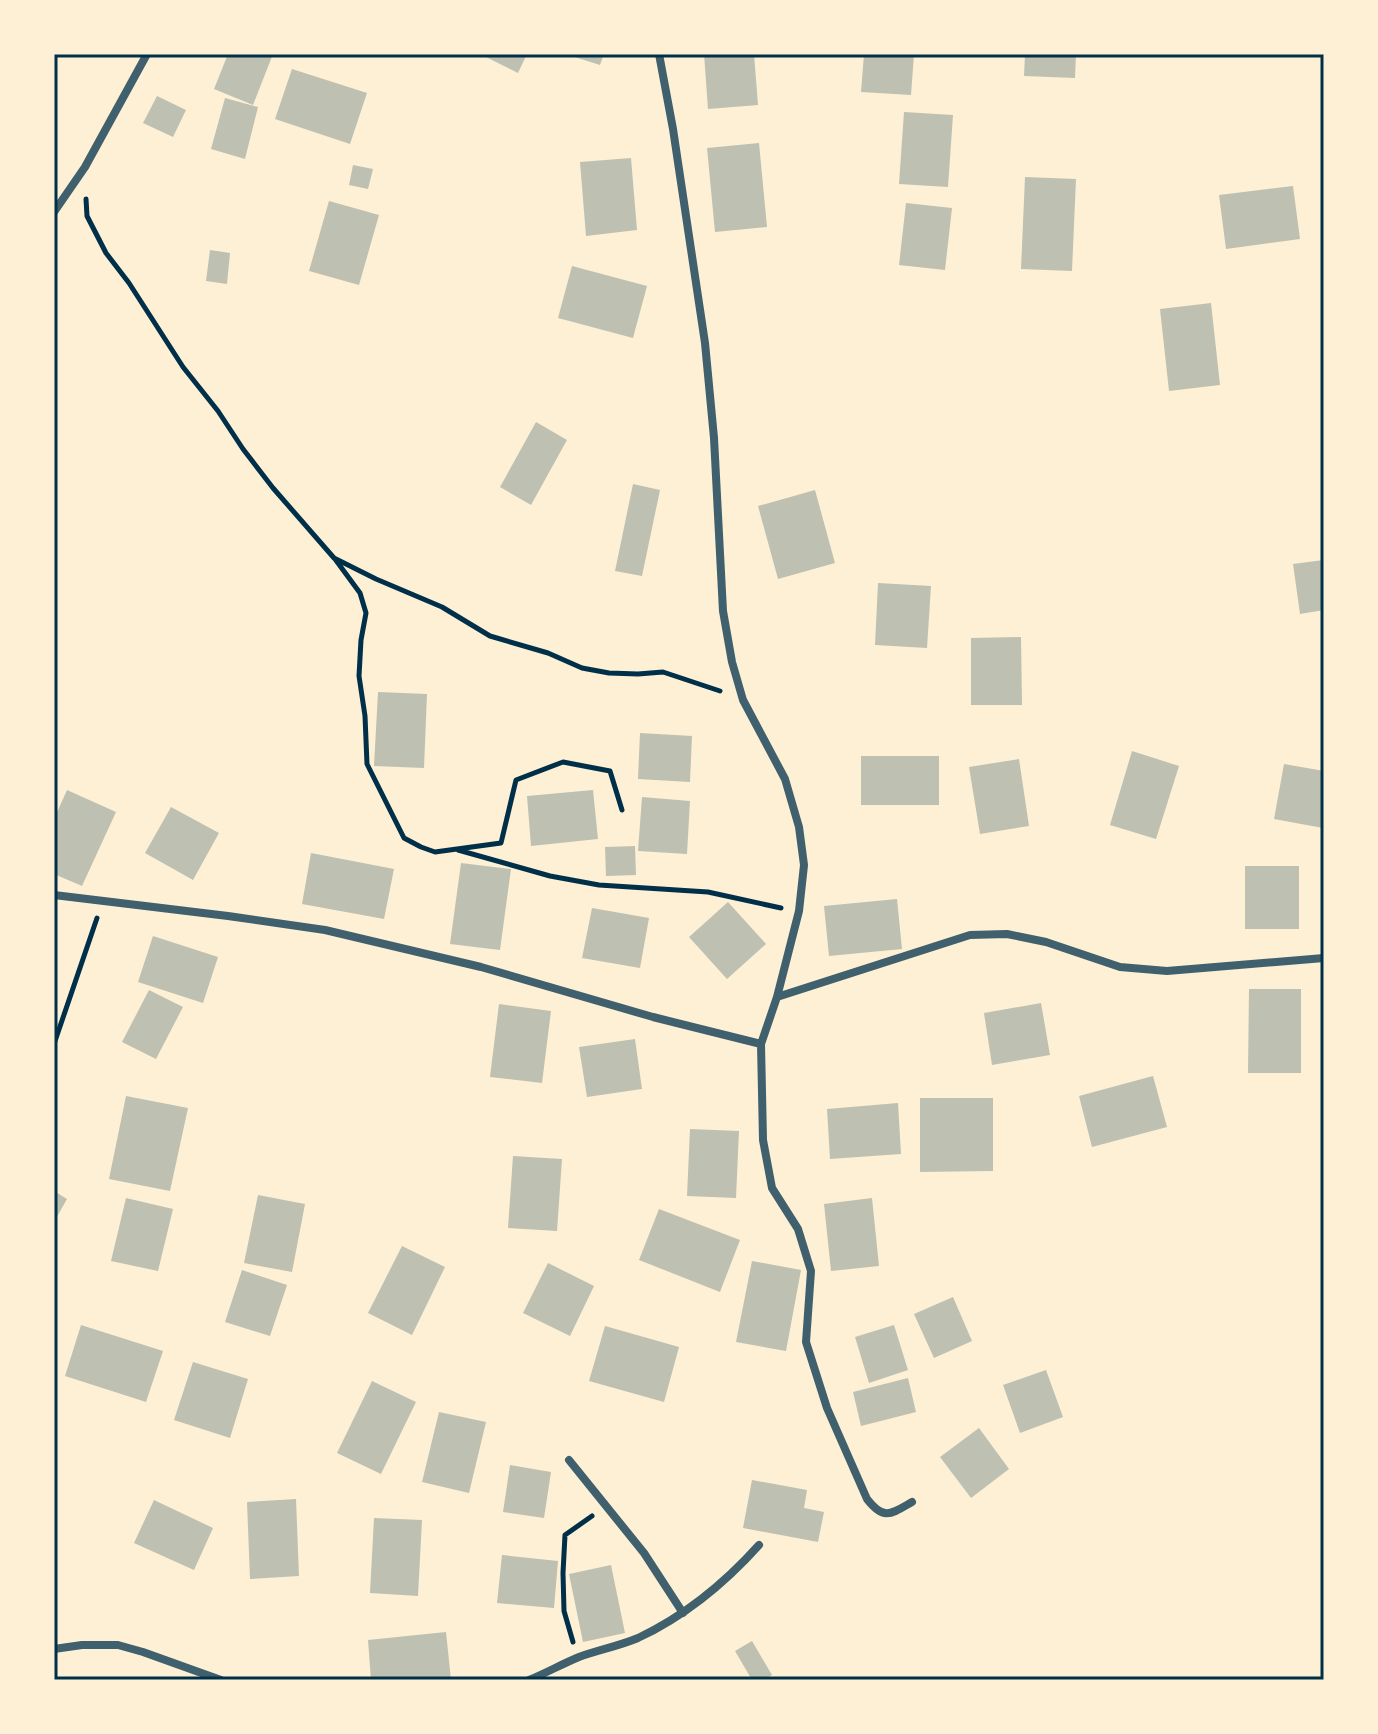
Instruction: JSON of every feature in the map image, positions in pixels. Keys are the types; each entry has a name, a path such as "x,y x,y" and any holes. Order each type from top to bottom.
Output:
{"street":[{"path":"54,212 85,167 147,54"},
{"path":"659,54 705,343 714,438 723,611 732,662 743,700 785,779 799,827 804,865 799,911 777,997 761,1044 763,1140 772,1188 798,1229 811,1271 806,1342 827,1408 867,1499 875,1510 883,1514 892,1513 912,1502"},
{"path":"54,895 325,930 466,963 653,1017 761,1044"},
{"path":"777,997 970,935 1007,934 1046,942 1120,967 1167,971 1324,958"},
{"path":"569,1460 644,1553 683,1613"},
{"path":"529,1680 578,1657 637,1638 683,1613 736,1571 759,1545"},
{"path":"54,1649 118,1645 221,1680"}],"path":[{"path":"85,167 87,216 106,253 243,449 360,593 366,613 359,676 367,764 404,838 435,852 501,843 516,780 563,762 610,771 622,810"},
{"path":"334,558 442,607 490,636 548,653 582,668 609,673 663,672 743,700"},
{"path":"453,849 522,869 599,885 708,892 799,911"},
{"path":"54,1044 102,902"},
{"path":"578,1657 564,1611 565,1535 606,1506"}],"building":[{"path":"228,54 273,54 253,105 214,89"},
{"path":"480,54 527,54 518,73"},
{"path":"565,54 604,54 600,65"},
{"path":"704,54 754,54 758,105 708,109"},
{"path":"864,54 914,54 911,95 861,92"},
{"path":"1025,54 1076,54 1075,78 1024,76"},
{"path":"292,69 367,93 350,144 275,119"},
{"path":"157,96 186,110 173,137 143,123"},
{"path":"225,98 258,107 245,159 211,149"},
{"path":"904,112 953,115 948,187 899,184"},
{"path":"759,143 767,227 715,232 707,148"},
{"path":"631,158 637,230 586,236 580,162"},
{"path":"353,165 373,169 368,189 349,185"},
{"path":"1025,177 1076,179 1072,271 1021,269"},
{"path":"1293,186 1300,239 1226,249 1219,195"},
{"path":"329,201 379,215 359,285 309,271"},
{"path":"906,203 952,208 945,270 899,265"},
{"path":"210,250 230,253 227,284 206,281"},
{"path":"572,266 647,286 633,338 558,318"},
{"path":"1211,303 1220,385 1169,391 1160,309"},
{"path":"536,422 567,440 531,505 500,487"},
{"path":"633,484 660,490 642,576 615,571"},
{"path":"815,490 835,563 778,579 758,506"},
{"path":"1324,560 1324,610 1300,614 1293,564"},
{"path":"878,583 931,586 927,648 875,645"},
{"path":"1021,637 1022,705 971,705 971,638"},
{"path":"378,692 427,694 424,768 374,766"},
{"path":"640,733 692,736 690,782 638,779"},
{"path":"1132,751 1179,766 1156,839 1110,825"},
{"path":"861,756 939,756 939,805 861,805"},
{"path":"1019,759 1029,826 980,834 969,767"},
{"path":"1284,764 1324,771 1323,828 1274,819"},
{"path":"67,790 116,812 82,886 54,874 54,819"},
{"path":"593,790 598,839 531,846 527,796"},
{"path":"642,797 690,801 687,854 638,851"},
{"path":"171,807 219,833 193,880 145,853"},
{"path":"635,846 636,875 606,876 605,847"},
{"path":"311,853 394,869 384,919 302,904"},
{"path":"461,863 511,869 500,950 450,944"},
{"path":"1245,866 1299,866 1299,929 1245,929"},
{"path":"897,899 902,949 829,956 824,906"},
{"path":"728,902 766,944 727,979 689,937"},
{"path":"592,908 649,918 640,968 582,958"},
{"path":"153,936 218,957 203,1003 138,982"},
{"path":"1249,989 1301,989 1301,1073 1248,1073"},
{"path":"149,990 183,1007 156,1059 122,1042"},
{"path":"1041,1003 1050,1055 992,1065 984,1013"},
{"path":"499,1004 551,1011 542,1083 490,1077"},
{"path":"635,1039 642,1089 587,1097 579,1047"},
{"path":"1153,1076 1167,1127 1092,1147 1079,1096"},
{"path":"126,1096 188,1108 170,1191 109,1179"},
{"path":"920,1098 993,1098 993,1171 920,1172"},
{"path":"898,1103 901,1154 830,1159 827,1109"},
{"path":"690,1129 739,1131 736,1198 687,1196"},
{"path":"513,1156 562,1159 557,1231 508,1228"},
{"path":"54,1191 67,1199 54,1222"},
{"path":"258,1195 305,1204 292,1272 244,1263"},
{"path":"126,1198 173,1209 158,1271 111,1261"},
{"path":"872,1198 879,1266 831,1271 824,1204"},
{"path":"659,1209 740,1240 720,1292 639,1260"},
{"path":"402,1246 445,1267 412,1335 368,1313"},
{"path":"752,1261 801,1270 786,1351 736,1342"},
{"path":"548,1263 594,1286 570,1336 523,1313"},
{"path":"242,1270 287,1285 270,1336 225,1322"},
{"path":"953,1297 972,1341 934,1358 914,1314"},
{"path":"81,1325 163,1351 146,1402 65,1376"},
{"path":"894,1325 908,1370 869,1383 855,1337"},
{"path":"605,1326 679,1347 664,1402 589,1381"},
{"path":"193,1362 248,1379 230,1438 174,1420"},
{"path":"1046,1370 1063,1417 1020,1433 1003,1385"},
{"path":"908,1378 916,1412 861,1426 853,1392"},
{"path":"372,1381 416,1402 381,1474 337,1453"},
{"path":"439,1412 486,1422 469,1493 422,1482"},
{"path":"979,1428 1009,1469 971,1498 940,1457"},
{"path":"510,1465 551,1472 544,1518 503,1512"},
{"path":"752,1480 807,1490 804,1508 824,1512 818,1542 743,1528"},
{"path":"296,1499 299,1576 250,1579 247,1502"},
{"path":"154,1500 213,1528 194,1570 134,1543"},
{"path":"374,1518 422,1520 418,1596 370,1593"},
{"path":"502,1555 558,1561 554,1608 497,1603"},
{"path":"611,1565 625,1633 583,1642 569,1574"},
{"path":"446,1632 451,1680 371,1680 368,1640"},
{"path":"752,1641 772,1675 764,1680 752,1680 735,1651"}]}
